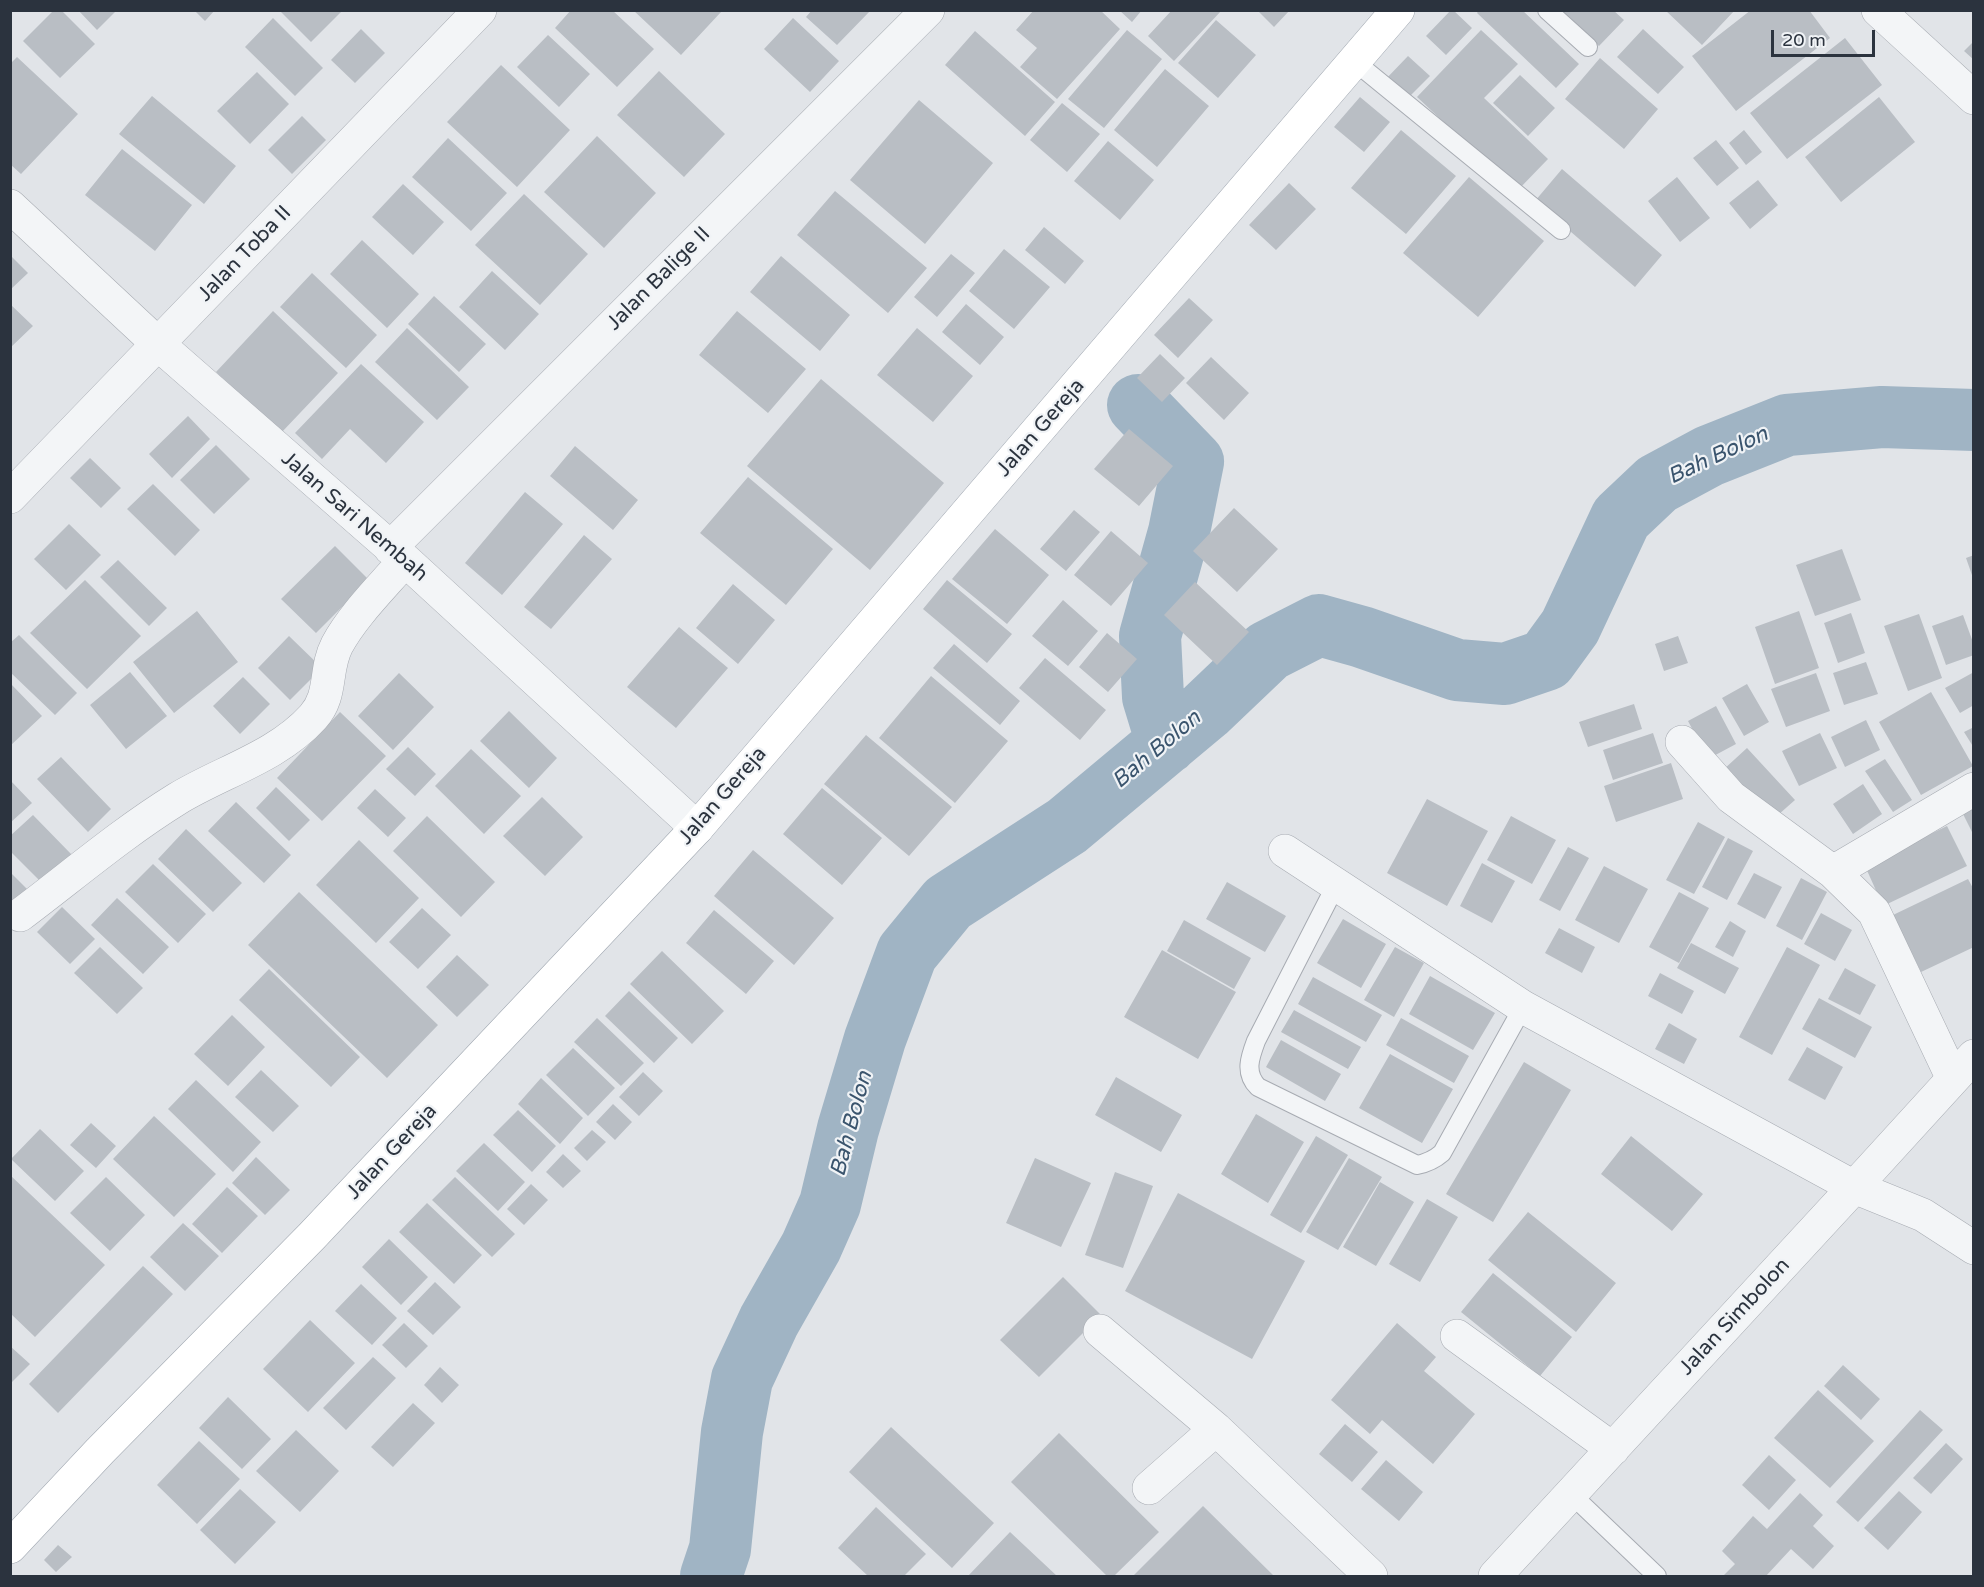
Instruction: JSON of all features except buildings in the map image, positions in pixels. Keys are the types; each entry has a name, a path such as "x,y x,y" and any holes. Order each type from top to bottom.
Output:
{"main road":[{"name":"Jalan Gereja","path":"10,1547 108,1443 312,1236 696,828 1398,10"}],"street":[{"name":"Jalan Toba II","path":"10,497 480,10"},
{"name":"Jalan Balige II","path":"20,915 154,813 199,786 223,776 268,751 299,730 313,717 327,693 335,648 397,554 928,10"},
{"path":"1878,10 1974,98"},
{"name":"Jalan Sari Nembah","path":"10,206 159,344 397,554 696,828"},
{"path":"1682,742 1731,797 1833,872 1874,912 1963,1067"},
{"path":"1833,872 1974,789"},
{"path":"1285,850 1523,1007 1854,1187 1923,1215 1974,1248"},
{"name":"Jalan Simbolon","path":"1495,1576 1963,1067"},
{"path":"1100,1331 1216,1429 1371,1576"},
{"path":"1457,1336 1612,1449"},
{"path":"1149,1488 1216,1429"}],"lane":[{"path":"1547,10 1588,47"},
{"path":"1354,61 1561,230"},
{"path":"1336,883 1256,1041 1249,1060 1251,1080 1258,1087 1417,1165 1431,1162 1442,1153 1523,1007"},
{"path":"1571,1494 1657,1576"}],"waterway":[{"path":"1138,405 1193,462 1179,532 1150,636 1153,697 1167,743"},
{"name":"Bah Bolon","path":"711,1576 720,1549 732,1432 742,1379 769,1321 811,1247 830,1204 848,1129 875,1039 907,953 948,903 1067,826 1206,710 1268,651 1319,625 1362,637 1457,670 1505,674 1546,660 1570,627 1621,518 1657,484 1709,456 1787,425 1882,417 1974,420"}]}
